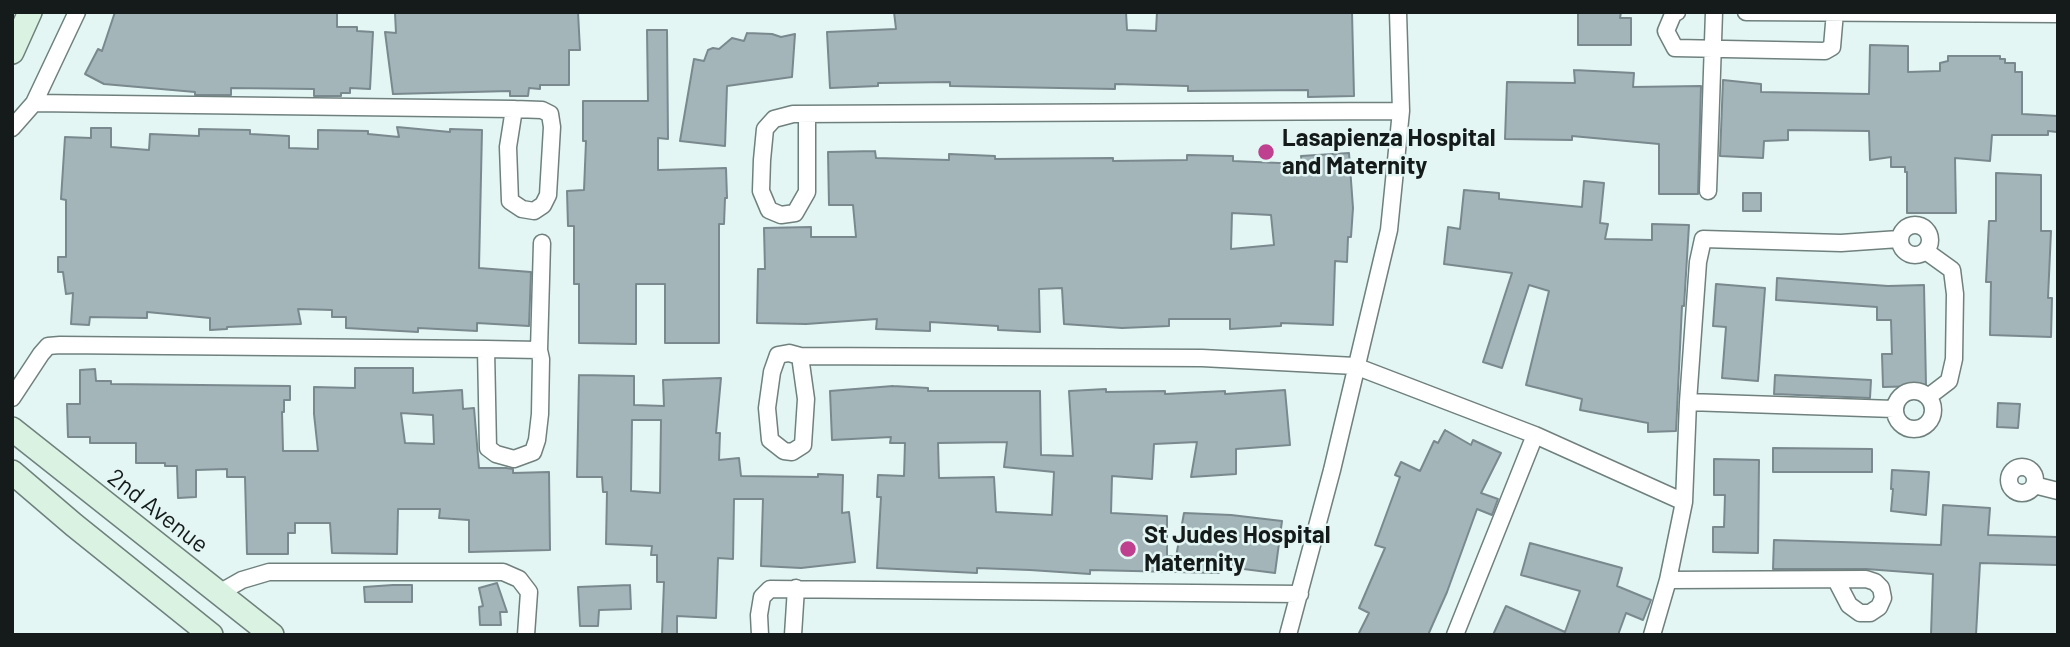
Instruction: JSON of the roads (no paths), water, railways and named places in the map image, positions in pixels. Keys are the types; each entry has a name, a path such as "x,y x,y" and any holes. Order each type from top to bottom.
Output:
{"street":[{"path":"12,52 30,12"},
{"path":"12,128 34,103 77,12"},
{"path":"1288,635 1332,470 1389,230 1401,111 1398,12"},
{"path":"1677,12 1674,12 1666,31 1675,48 1825,51 1832,47 1835,13"},
{"path":"1708,191 1714,12"},
{"path":"1746,12 2058,14"},
{"path":"34,103 514,109 542,110 550,114 552,127 548,195 543,205 534,211 522,209 510,201 508,147 514,109"},
{"path":"807,114 807,192 795,213 782,215 769,210 761,191 765,129 774,119 793,114 1401,111"},
{"path":"1916,224 1927,229 1931,241 1927,252 1915,257 1903,251 1899,239 1904,228 1916,224"},
{"path":"1652,635 1668,580 1684,502 1698,261 1703,239 1841,243 1899,239"},
{"path":"486,349 488,448 496,454 514,459 533,452 537,440 542,243"},
{"path":"1927,252 1952,270 1955,294 1954,359 1949,381 1928,397"},
{"path":"12,398 48,346 539,350"},
{"path":"800,356 806,399 803,445 792,452 784,451 770,440 767,408 772,372 778,355 789,353 800,356 1202,358 1355,366 1535,435 1684,502"},
{"path":"1914,390 1928,397 1934,411 1927,425 1913,430 1899,424 1894,409 1900,396 1914,390"},
{"path":"1688,402 1894,409"},
{"name":"2nd Avenue","path":"12,429 272,635"},
{"path":"1455,635 1535,435"},
{"path":"12,472 211,635"},
{"path":"2034,485 2058,491"},
{"path":"219,593 242,580 269,572 503,572 519,579 529,592 526,635"},
{"path":"1668,580 1836,580"},
{"path":"793,635 796,588"},
{"path":"760,635 761,597 770,589 1300,594"}],"place":[{"name":"Lasapienza Hospital and Maternity","path":"1266,152"},
{"name":"St Judes Hospital Maternity","path":"1128,549"}]}
